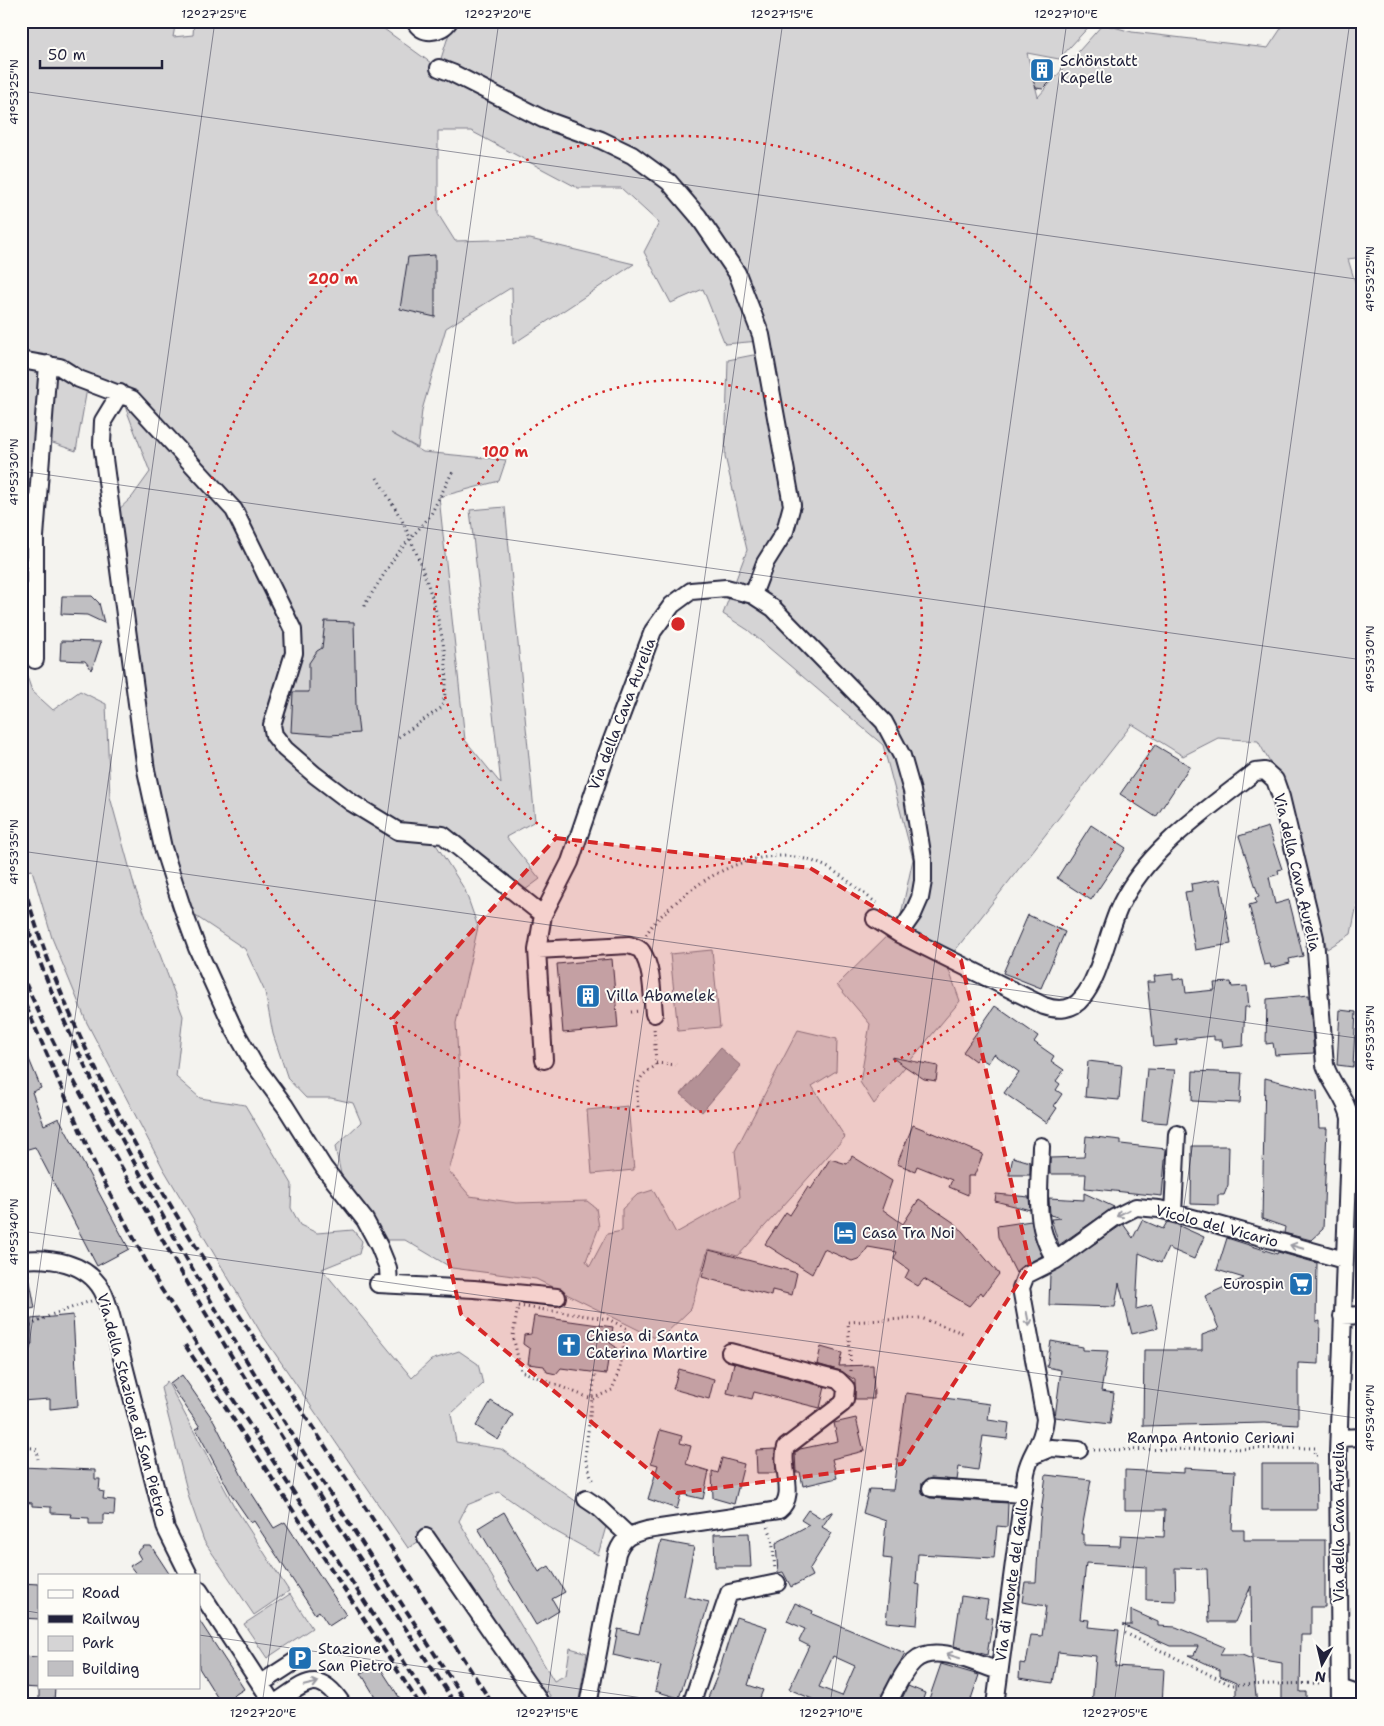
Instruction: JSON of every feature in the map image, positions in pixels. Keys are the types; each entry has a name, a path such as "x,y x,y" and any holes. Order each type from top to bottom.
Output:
{"street":[{"path":"415,21 417,25 425,30 432,31 442,30 449,21"},
{"path":"439,68 490,91 543,119 601,140 632,156 669,182 698,216 724,251 737,273 761,335 792,505 785,531 765,563 750,579 726,588"},
{"path":"21,360 60,367 88,383 120,393 132,400 228,502 240,520 290,619 294,646 272,725 277,740 315,776 388,826 405,832 443,835 542,915"},
{"path":"35,660 35,537 48,364"},
{"path":"120,393 103,420 102,439 146,770 163,848 197,948 233,1027 254,1064 286,1106 324,1168 365,1220 380,1246 388,1268 384,1284 474,1289 557,1297"},
{"path":"753,595 765,563"},
{"name":"Via della Cava Aurelia","path":"544,1060 537,950 542,915 570,862 604,762 653,631 672,605 691,591 726,588 753,595 773,608 884,722 902,756 912,791 923,859 923,881 920,898 913,914 898,934 1044,1006 1056,1009 1072,1007 1084,997 1091,983 1112,921 1132,884 1184,827 1257,771 1265,771 1272,778 1281,798 1314,938 1326,1065 1332,1083 1346,1101 1350,1118 1339,1438 1340,1705"},
{"path":"880,913 898,934"},
{"path":"537,950 629,945 638,948 642,952 649,971 646,1013"},
{"path":"1173,1213 1177,1134"},
{"path":"1041,1146 1040,1225 1046,1245 1056,1260"},
{"name":"Vicolo del Vicario","path":"1032,1456 1043,1435 1045,1414 1022,1283 1030,1272 1056,1260 1114,1218 1132,1208 1145,1207 1344,1260"},
{"name":"Via della Stazione di San Pietro","path":"21,1260 50,1259 70,1265 91,1277 103,1291 112,1319 166,1529 188,1574"},
{"path":"1342,1316 1363,1315"},
{"path":"588,1705 617,1553 623,1539 628,1535 647,1530 764,1514 779,1510 786,1503 785,1451 789,1443 842,1404 845,1399 846,1388 838,1380 730,1352"},
{"path":"1339,1438 1363,1437"},
{"path":"1032,1456 1051,1448 1079,1450"},
{"name":"Via di Monte del Gallo","path":"995,1705 1027,1467 1032,1456"},
{"path":"931,1488 1023,1494"},
{"path":"586,1499 598,1507 628,1535"},
{"path":"426,1537 542,1705"},
{"path":"691,1705 729,1593 778,1583"},
{"path":"200,1592 273,1705 306,1684 320,1682 332,1689 343,1705"},
{"path":"887,1705 910,1666 920,1656 929,1653 949,1655 1000,1671"},
{"path":"260,1684 300,1658"},
{"path":"1340,1688 1363,1696"}],"path":[{"path":"364,606 410,538 430,516 454,469"},
{"path":"377,478 410,538 437,615 446,684 445,699 441,708 397,738"},
{"path":"638,948 651,925 689,890 722,870 762,858 780,856 821,864 880,913"},
{"path":"631,1012 646,1013 656,1064"},
{"path":"638,1108 637,1082 640,1076 656,1064 676,1066"},
{"path":"21,1330 51,1315 92,1301 94,1308"},
{"path":"518,1306 608,1319 626,1328 620,1368 612,1390 592,1399 521,1371 513,1336 518,1306"},
{"path":"852,1379 848,1322 921,1318 963,1333"},
{"path":"592,1480 585,1457 595,1373"},
{"path":"21,1448 37,1450 38,1459"},
{"name":"Rampa Antonio Ceriani","path":"1098,1450 1315,1448 1314,1455 1318,1455"},
{"path":"764,1514 772,1537 778,1583"},
{"path":"1125,1633 1231,1685 1322,1683"}],"highlighted area":[{"path":"556,838 810,868 961,960 1030,1265 902,1464 677,1493 461,1314 393,1018"}],"green space":[{"path":"21,21 176,21 173,37 193,35 194,21 373,21 438,68 453,21 1094,21 1059,59 1027,53 1038,97 1103,24 1132,32 1268,48 1286,21 1363,21 1363,257 1348,259 1363,308 1363,874 1351,934 1327,949 1278,777 1258,741 1218,738 1183,756 1132,724 946,962 960,1001 874,1104 860,1082 870,1024 837,985 899,924 913,859 883,745 748,630 723,614 747,550 725,456 728,360 753,355 775,363 771,340 725,344 703,289 671,303 644,252 659,223 621,188 578,188 471,131 438,131 438,214 455,241 530,239 634,264 513,344 512,287 446,328 422,410 418,448 391,433 423,452 506,460 499,481 439,497 465,740 501,784 470,510 505,507 535,821 506,837 540,879 513,899 442,826 428,832 465,890 478,927 456,1023 462,1123 449,1171 470,1196 516,1203 587,1201 596,1208 599,1227 586,1261 590,1266 607,1234 622,1231 622,1209 637,1195 653,1190 676,1233 740,1197 735,1151 798,1030 837,1039 836,1071 812,1086 845,1137 738,1256 708,1249 691,1309 659,1340 536,1279 452,1268 405,1240 382,1240 341,1174 335,1147 361,1122 353,1103 331,1098 306,1098 288,1079 273,1034 265,992 245,949 182,907 163,848 113,515 132,497 150,472 120,393 88,383 76,451 44,440 22,662 32,691 53,710 80,691 106,704 110,797 135,888 183,1016 176,1077 200,1098 245,1105 292,1184 291,1208 300,1225 317,1233 353,1230 362,1241 359,1254 322,1269 412,1378 431,1360 459,1351 478,1364 483,1384 451,1414 456,1442 501,1449 607,1523 598,1555 555,1531 499,1492 467,1505 459,1521 554,1681 566,1675 570,1648 587,1653 578,1705 556,1705 547,1691 539,1700 426,1537 408,1548 261,1333 163,1168 87,1023 52,938 32,870 21,872"},
{"path":"712,950 720,1027 678,1031 670,954"},
{"path":"628,1106 634,1170 592,1174 587,1110"},
{"path":"1363,1355 1363,1418 1359,1418"},
{"path":"167,1381 234,1506 289,1591 254,1615 204,1541 189,1498 161,1388"},
{"path":"290,1594 312,1628 267,1658 244,1624"}],"shaded area":[{"path":"720,1048 741,1066 702,1112 681,1094"}],"building":[{"name":"Schönstatt Kapelle","path":"1037,60 1050,62 1049,83 1043,89 1036,88 1032,78"},
{"path":"435,255 435,317 400,309 408,257"},
{"path":"62,596 92,596 99,603 104,623 87,615 61,614"},
{"path":"325,621 354,622 356,707 359,733 330,735 291,732 293,692 309,692 309,663 317,651 322,648"},
{"path":"61,641 101,642 92,670 85,661 60,660"},
{"path":"1155,745 1190,766 1156,817 1120,794"},
{"path":"1091,825 1126,848 1091,900 1057,878"},
{"path":"1268,827 1282,869 1278,870 1279,874 1269,877 1275,904 1289,900 1303,956 1289,959 1290,963 1271,968 1270,964 1264,965 1249,905 1256,903 1255,898 1259,897 1239,836"},
{"path":"1220,879 1231,944 1195,950 1185,892 1192,891 1191,884"},
{"path":"1028,915 1065,932 1041,988 1003,973"},
{"name":"Villa Abamelek","path":"612,959 618,1028 563,1033 557,964"},
{"path":"1173,974 1173,980 1184,978 1186,993 1215,990 1214,983 1231,982 1232,987 1247,986 1249,1007 1245,1007 1243,1046 1223,1048 1222,1040 1214,1040 1214,1036 1176,1040 1177,1045 1154,1047 1147,982 1155,982 1154,976"},
{"path":"1309,995 1314,1053 1275,1055 1273,1043 1266,1044 1267,999"},
{"path":"995,1006 1038,1036 1034,1042 1054,1056 1051,1061 1064,1070 1056,1081 1060,1084 1056,1090 1062,1094 1054,1106 1057,1108 1047,1123 1004,1093 1019,1072 994,1054 988,1063 978,1057 975,1061 963,1052"},
{"path":"1340,1010 1356,1012 1353,1067 1337,1065"},
{"path":"21,1040 41,1088 32,1092 44,1125 59,1118 129,1249 97,1266 35,1147 21,1151"},
{"path":"891,1057 938,1066 936,1081 924,1079"},
{"path":"1088,1061 1122,1065 1119,1100 1085,1097"},
{"path":"1147,1069 1175,1070 1167,1123 1142,1121"},
{"path":"1193,1071 1242,1073 1240,1103 1192,1101"},
{"path":"1265,1078 1317,1091 1319,1128 1327,1128 1323,1229 1311,1240 1284,1233 1285,1227 1262,1219"},
{"path":"913,1125 983,1154 974,1176 968,1176 968,1195 949,1187 952,1180 917,1166 915,1171 897,1164"},
{"path":"1086,1136 1121,1140 1121,1144 1166,1149 1162,1196 1085,1188 1086,1174 1050,1174 1050,1158 1084,1157"},
{"path":"1192,1146 1229,1146 1228,1185 1224,1195 1218,1195 1218,1205 1191,1204"},
{"name":"Casa Tra Noi","path":"852,1156 892,1181 882,1209 903,1224 919,1199 956,1224 999,1274 983,1295 981,1292 969,1306 924,1279 918,1286 905,1278 909,1270 894,1259 897,1252 868,1247 861,1258 852,1261 824,1249 812,1274 765,1244 786,1212 790,1215 808,1187 811,1189 830,1159 847,1164"},
{"path":"1013,1157 1030,1162 1030,1175 1009,1175"},
{"path":"1084,1193 1114,1207 1059,1245 1051,1219 1061,1218 1050,1215 1049,1198 1084,1200"},
{"path":"996,1194 1029,1197 1030,1210 995,1201"},
{"path":"1142,1220 1163,1229 1167,1222 1175,1224 1204,1237 1194,1259 1168,1248 1161,1263 1139,1253 1136,1309 1152,1305 1158,1328 1132,1334 1119,1283 1115,1307 1049,1305 1050,1274 1123,1224 1133,1238"},
{"path":"1031,1221 1042,1256 1022,1266 1016,1273 998,1237 997,1226"},
{"path":"1227,1238 1277,1254 1278,1252 1317,1263 1316,1322 1320,1321 1319,1364 1298,1363 1298,1425 1264,1423 1143,1426 1144,1350 1202,1350 1202,1335 1219,1329 1205,1296 1244,1278 1217,1270"},
{"path":"709,1250 797,1273 792,1295 772,1290 771,1296 702,1277"},
{"path":"28,1271 35,1308 21,1311 21,1272"},
{"path":"73,1315 78,1406 50,1409 50,1399 21,1401 21,1345 32,1344 31,1319"},
{"name":"Chiesa di Santa Caterina Martire","path":"534,1316 613,1327 610,1343 616,1347 615,1356 608,1360 606,1374 561,1368 556,1374 547,1372 544,1366 528,1364 530,1349 523,1344 524,1335 531,1334"},
{"path":"1051,1341 1083,1347 1083,1350 1108,1351 1101,1391 1114,1393 1110,1424 1055,1417 1061,1370 1047,1367"},
{"path":"821,1347 842,1353 839,1366 873,1365 874,1399 855,1399 855,1380 841,1371 817,1364"},
{"path":"734,1363 825,1387 820,1408 754,1392 752,1399 727,1393"},
{"path":"679,1369 714,1379 709,1399 673,1389"},
{"path":"182,1375 214,1421 247,1486 274,1528 285,1522 346,1615 329,1626 319,1611 315,1614 254,1521 251,1523 231,1494 196,1429 200,1427 170,1384"},
{"path":"906,1393 990,1404 988,1420 1009,1423 1007,1439 983,1436 978,1470 959,1467 957,1480 931,1478 922,1483 922,1493 930,1498 1008,1503 1007,1527 997,1526 994,1558 918,1554 916,1584 920,1585 917,1625 886,1622 892,1559 883,1558 886,1521 863,1513 869,1489 893,1490"},
{"path":"491,1401 513,1415 498,1440 476,1426"},
{"path":"856,1418 864,1451 832,1459 837,1478 803,1486 800,1472 796,1472 795,1453 800,1449 838,1441 834,1423"},
{"path":"660,1430 682,1436 680,1443 691,1446 686,1464 709,1471 703,1499 681,1494 677,1509 648,1499 658,1465 651,1463"},
{"path":"775,1449 776,1473 757,1473 756,1450"},
{"path":"722,1458 744,1464 734,1504 713,1498 712,1471 718,1473"},
{"path":"1262,1464 1316,1464 1317,1510 1262,1510"},
{"path":"21,1467 95,1470 95,1479 100,1479 99,1491 104,1492 103,1499 115,1500 114,1515 103,1514 103,1524 89,1524 89,1518 70,1517 71,1514 51,1513 51,1507 32,1506 32,1503 21,1502"},
{"path":"1184,1468 1235,1471 1232,1530 1244,1530 1244,1540 1325,1540 1325,1607 1311,1607 1311,1635 1301,1635 1300,1692 1306,1692 1306,1705 1282,1705 1282,1663 1252,1658 1251,1586 1235,1622 1209,1622 1207,1569 1175,1568 1176,1601 1146,1600 1146,1567 1086,1563 1080,1619 1089,1620 1088,1627 1119,1630 1115,1666 1164,1669 1162,1705 1092,1705 1096,1656 1058,1652 1053,1683 1019,1678 1020,1663 1026,1664 1031,1635 1042,1636 1046,1606 1022,1602 1025,1582 1036,1582 1040,1520 1046,1475 1091,1480 1081,1534 1084,1534 1084,1545 1120,1546 1121,1535 1164,1537 1165,1510 1125,1510 1125,1470 1184,1473"},
{"path":"808,1510 821,1518 833,1511 822,1527 832,1533 809,1570 812,1576 791,1587 783,1572 778,1573 776,1543 809,1525 801,1520"},
{"path":"504,1512 539,1572 549,1566 565,1592 552,1599 559,1611 536,1625 478,1528"},
{"path":"749,1533 751,1567 715,1567 714,1534"},
{"path":"661,1541 694,1547 684,1596 709,1602 679,1698 655,1691 661,1666 613,1655 618,1629 639,1634"},
{"path":"144,1546 151,1546 169,1574 136,1574 130,1566 141,1559 137,1552"},
{"path":"21,1583 38,1584 38,1619 21,1618"},
{"path":"961,1596 988,1600 985,1617 993,1618 987,1655 954,1646"},
{"path":"795,1603 813,1611 812,1614 905,1653 877,1705 826,1705 789,1689 809,1646 799,1641 805,1629 787,1621","holes":["833,1656 855,1666 842,1696 819,1687"]},
{"path":"1131,1610 1158,1622 1158,1626 1176,1627 1224,1647 1220,1655 1242,1655 1252,1659 1257,1705 1236,1705 1236,1683 1220,1676 1220,1670 1188,1655 1194,1655 1198,1646 1170,1646 1123,1625 1131,1625"},
{"path":"736,1617 767,1627 748,1685 763,1690 757,1705 721,1705 707,1700 718,1674"},
{"path":"200,1622 244,1689 233,1696 239,1705 222,1705 200,1670"},
{"path":"21,1656 38,1657 38,1688 21,1687"},
{"path":"377,1663 401,1700 393,1705 380,1705 361,1673"},
{"path":"941,1664 979,1675 969,1705 946,1705 929,1699"},
{"path":"908,1686 925,1693 921,1705 899,1705"},
{"path":"39,1688 55,1688 54,1702 39,1701"}],"railway":[{"path":"21,875 42,942 68,1008 98,1073 132,1138 206,1263 493,1705"},
{"path":"21,907 44,973 72,1038 119,1133 173,1234 253,1371 468,1705"},
{"path":"21,973 61,1057 173,1259 291,1452 456,1705"},
{"path":"21,995 97,1169 158,1284 432,1705"},
{"path":"185,1345 420,1705"}],"place":[{"name":"Schönstatt Kapelle","path":"1042,70"},
{"name":"Villa Abamelek","path":"588,996"},
{"name":"Casa Tra Noi","path":"845,1233"},
{"name":"Eurospin","path":"1301,1284"},
{"name":"Chiesa di Santa Caterina Martire","path":"569,1345"},
{"name":"Stazione San Pietro","path":"300,1658"}]}
